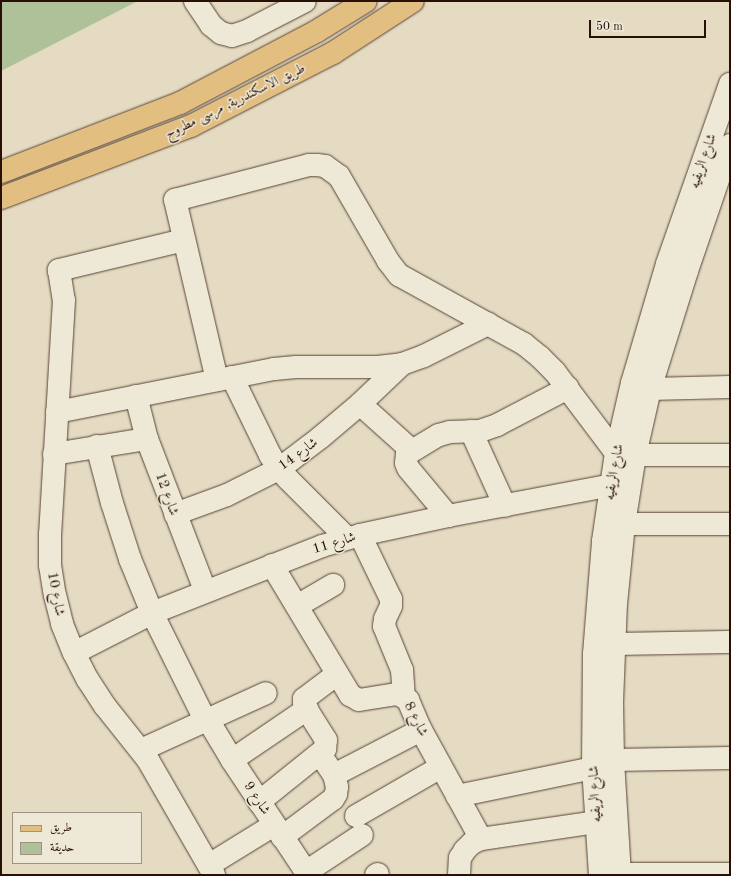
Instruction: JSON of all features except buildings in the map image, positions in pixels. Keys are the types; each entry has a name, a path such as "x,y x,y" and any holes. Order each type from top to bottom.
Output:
{"main road":[{"name":"طريق الاسكندرية, مرسى مطروح","path":"1,172 180,103 317,31 366,1"},
{"name":"طريق الاسكندرية, مرسى مطروح","path":"1,198 191,126 333,53 413,1"}],"street":[{"path":"195,1 211,25 221,34 232,36 247,31 305,1"},
{"name":"شارع الريفيه","path":"613,875 594,654 597,598 603,541 612,485 626,454 650,389 677,268 730,84"},
{"name":"شارع الريفيه","path":"613,875 596,822 603,764 624,524 626,454 632,383 677,268 730,145"},
{"path":"404,696 402,670 384,626 385,619 391,606 391,599 354,536 288,479 279,469 224,379 184,240 175,200 309,165 326,166 339,176 388,261 399,275 524,344 540,357 626,454 730,455"},
{"name":"شارع 10","path":"184,240 59,270 64,300 54,454 50,565 62,624 74,653 88,680 105,706 141,750 212,870"},
{"path":"57,412 296,366 378,367 402,364 424,356 488,324"},
{"name":"شارع 14","path":"175,514 227,495 279,469 321,437 360,404 402,364"},
{"path":"650,389 730,387"},
{"path":"448,516 406,463 405,458 411,450 444,434 470,432 497,426 568,388"},
{"name":"شارع 12","path":"136,396 147,439 205,590"},
{"path":"360,404 411,450"},
{"path":"470,432 505,506"},
{"path":"54,454 147,439"},
{"name":"شارع 9","path":"97,446 112,503 128,552 152,613 207,720 259,802 307,873"},
{"name":"شارع 11","path":"74,653 152,613 205,590 354,536 448,516 612,485"},
{"path":"624,524 730,524"},
{"name":"شارع 8","path":"272,565 350,695 359,700 393,694 404,696 408,700 421,730 481,840"},
{"path":"297,606 333,585"},
{"path":"613,644 730,642"},
{"path":"259,802 325,750 326,740 303,702 306,696 338,674"},
{"path":"141,750 266,693"},
{"path":"232,760 307,709"},
{"path":"334,775 421,730"},
{"path":"212,870 333,799 337,787 334,775 320,754"},
{"path":"457,796 603,764 730,758"},
{"path":"307,873 359,826 441,767"},
{"path":"459,875 460,858 472,843 481,840 596,822"},
{"path":"613,875 730,874"}],"green space":[{"path":"1,1 138,1 1,71"}]}
